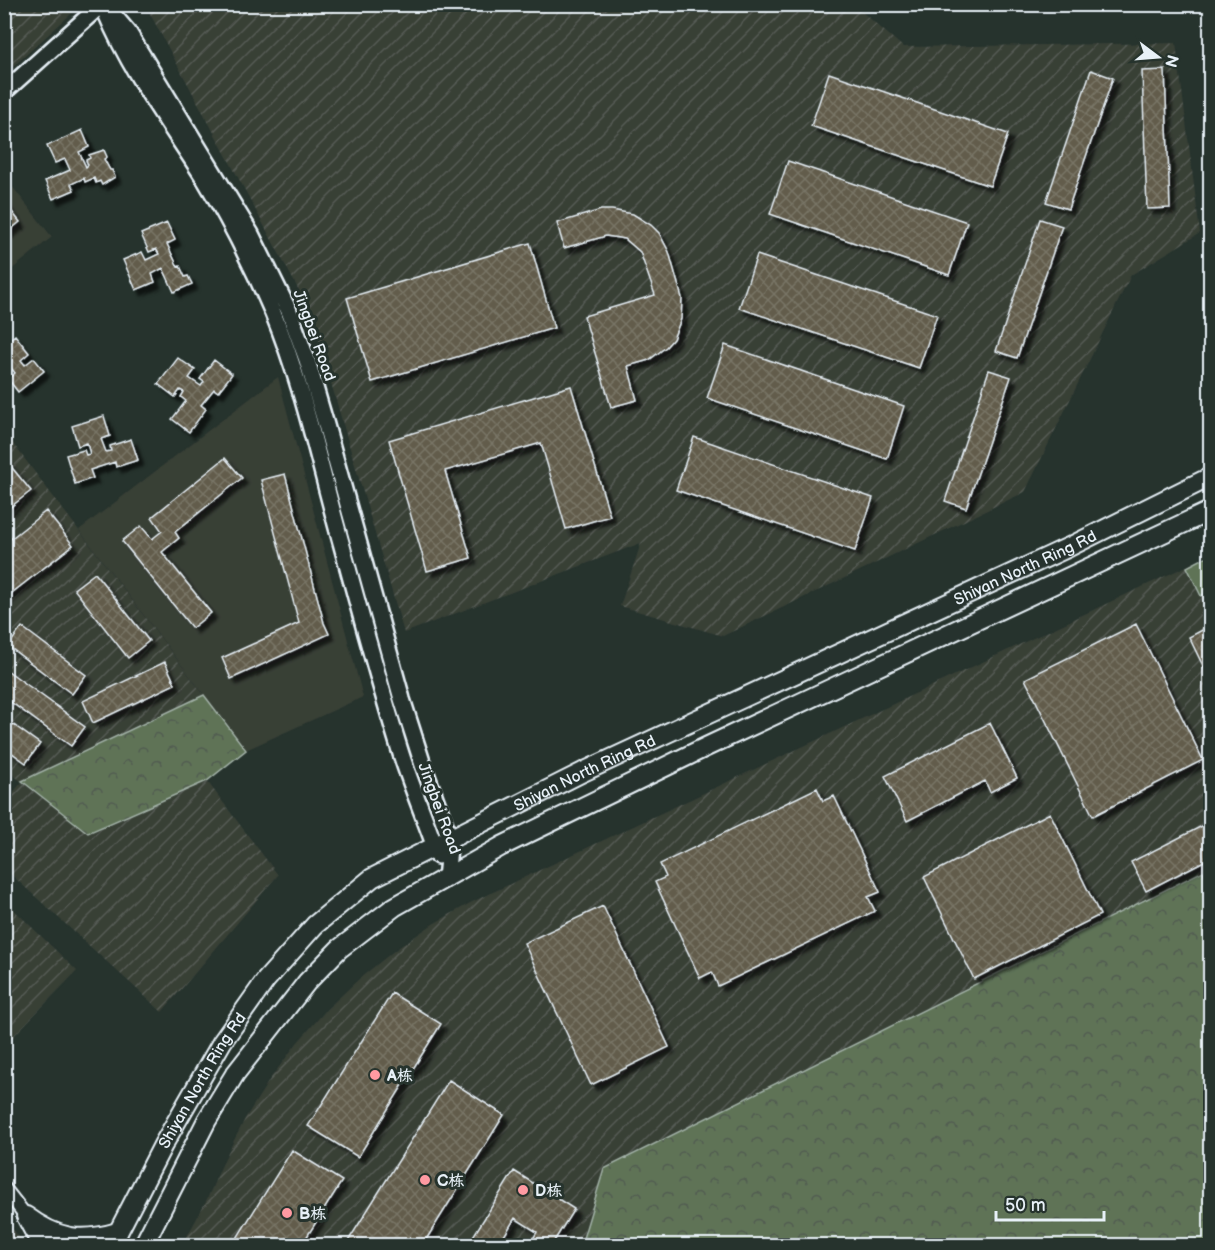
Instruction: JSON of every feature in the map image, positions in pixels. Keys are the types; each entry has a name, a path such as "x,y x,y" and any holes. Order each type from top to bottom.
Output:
{"main road":[{"name":"Shiyan North Ring Rd","path":"114,1239 163,1145 222,1042 266,980 315,925 372,878 584,772 1070,547 1210,477"},
{"name":"Shiyan North Ring Rd","path":"143,1245 207,1120 235,1074 307,982 339,949 394,907 502,846 695,752 1210,511"},
{"path":"26,1216 42,1228 60,1235 114,1239"},
{"path":"26,1216 42,1245"}],"street":[{"path":"4,92 103,4"},
{"name":"Jingbei Road","path":"103,4 128,32 251,234 289,312 307,360 402,699 423,765 442,842 446,879"},
{"path":"4,1188 26,1216"}],"shaded area":[{"path":"5,4 81,4 81,5 5,74"},
{"path":"157,4 853,4 903,47 1176,43 1200,233 1131,275 1025,492 723,636 620,606 641,543 404,633 310,311 149,12"},
{"path":"4,176 52,237 5,275 4,275"},
{"path":"278,377 363,697 246,750 79,530"},
{"path":"5,433 204,695 23,781 88,833 207,781 278,875 162,1012 5,869 5,802 22,782 4,768"},
{"path":"1210,555 1210,887 1202,871 604,1169 581,1245 182,1246 246,1117 270,1079 297,1043 327,1009 360,978 433,924 472,902"},
{"path":"4,900 77,971 5,1045 4,1045"},
{"path":"5,1220 26,1245 5,1245"}],"green space":[{"path":"1210,555 1210,591 1201,596 1187,567"},
{"path":"204,695 246,750 207,781 88,833 22,781"},
{"path":"1203,871 1210,887 1210,1245 581,1245 604,1169"}],"building":[{"path":"1091,70 1113,78 1068,209 1046,202"},
{"path":"1165,70 1170,208 1147,209 1142,71"},
{"path":"829,73 1008,134 990,186 811,126"},
{"path":"82,130 89,147 79,152 86,167 89,155 104,150 107,157 104,159 115,177 102,185 100,181 96,183 94,178 85,182 84,178 71,184 74,190 53,199 45,181 70,170 65,159 55,163 47,146"},
{"path":"788,161 967,222 949,275 770,214"},
{"path":"4,202 20,222 4,235"},
{"path":"601,210 633,214 659,233 669,252 682,298 681,319 673,339 649,360 628,366 637,400 611,407 584,316 655,295 640,252 625,239 606,236 564,248 557,223"},
{"path":"1040,219 1062,226 1017,358 996,351"},
{"path":"167,223 175,240 167,244 178,267 180,266 185,277 188,276 192,284 174,292 163,268 152,274 155,282 136,290 123,260 142,252 146,260 159,254 156,249 149,252 141,234"},
{"path":"530,243 554,328 372,382 347,298"},
{"path":"757,255 937,315 919,368 739,308"},
{"path":"15,335 29,353 21,360 25,365 34,358 44,371 18,392 8,379 15,373 11,368 4,373 4,340 6,342"},
{"path":"725,345 904,406 887,459 707,398"},
{"path":"178,358 195,370 189,378 201,386 204,382 200,379 214,360 232,374 218,392 214,389 201,405 206,409 189,432 172,419 186,401 181,397 184,392 180,390 175,397 158,384"},
{"path":"989,370 1011,377 966,508 945,501"},
{"path":"571,386 610,516 566,529 541,443 445,471 471,558 427,571 389,440"},
{"path":"104,416 110,436 101,439 106,452 111,451 110,446 131,439 138,460 116,467 115,462 90,470 93,478 75,484 66,455 84,450 86,455 90,454 87,443 78,446 72,426"},
{"path":"694,437 873,498 855,551 676,490"},
{"path":"4,458 31,491 4,512"},
{"path":"225,458 242,478 175,532 179,538 162,552 211,613 192,628 122,541 141,526 152,539 162,531 152,517"},
{"path":"285,474 324,623 329,634 231,679 222,658 299,623 261,480"},
{"path":"46,511 73,545 4,599 4,544"},
{"path":"95,573 149,641 128,658 74,589"},
{"path":"1136,624 1203,760 1093,816 1025,679"},
{"path":"1210,626 1210,672 1207,674 1189,637"},
{"path":"22,627 86,675 72,694 8,646"},
{"path":"165,662 175,684 93,723 83,701"},
{"path":"4,668 85,727 71,746 4,697"},
{"path":"4,718 40,744 26,763 4,747"},
{"path":"990,723 1017,778 990,792 985,781 907,821 885,776"},
{"path":"817,788 823,801 834,796 880,892 868,897 875,911 718,986 712,972 700,978 655,882 666,877 660,864"},
{"path":"1050,813 1100,915 974,979 924,877"},
{"path":"1210,822 1210,858 1146,891 1131,862"},
{"path":"603,906 669,1047 591,1085 524,943"},
{"name":"A栋","path":"392,993 441,1024 358,1157 308,1126"},
{"name":"C栋","path":"449,1080 504,1115 422,1246 345,1246"},
{"name":"B栋","path":"292,1150 342,1181 301,1246 232,1246"},
{"name":"D栋","path":"514,1171 574,1209 551,1246 529,1246 537,1232 515,1218 498,1246 467,1246"}],"place":[{"name":"A栋","path":"375,1075"},
{"name":"C栋","path":"425,1180"},
{"name":"D栋","path":"523,1190"},
{"name":"B栋","path":"287,1213"}]}
